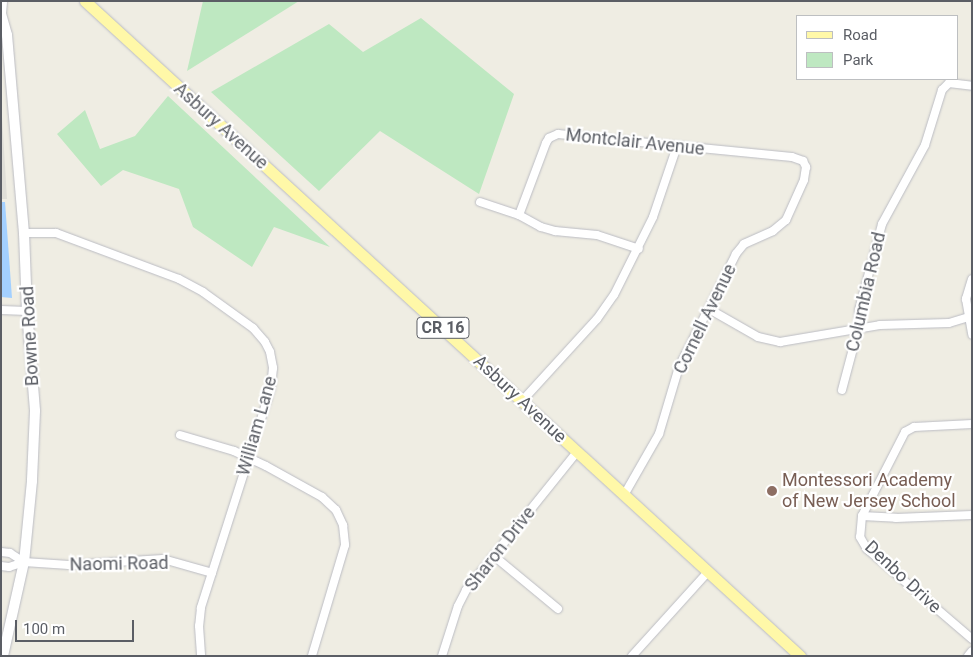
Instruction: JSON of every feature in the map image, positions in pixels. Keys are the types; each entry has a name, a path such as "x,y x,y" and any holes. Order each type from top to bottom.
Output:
{"main road":[{"name":"Asbury Avenue","path":"85,1 800,656"}],"street":[{"name":"Bowne Road","path":"2,1 1,13 6,35 24,233 27,311 35,411 32,481 24,562 3,656"},
{"name":"Columbia Road","path":"842,390 858,330 859,310 882,224 925,145 944,87 949,83 972,86"},
{"name":"Montclair Avenue","path":"519,215 546,143 553,135 558,134 792,157 804,162"},
{"path":"522,401 603,312 639,249 653,217 678,146"},
{"name":"Cornell Avenue","path":"624,495 659,434 679,367 740,248 752,240 773,231 786,220 806,174 804,162"},
{"path":"480,202 519,215 546,229 597,235 639,249"},
{"name":"William Lane","path":"24,233 47,232 74,239 179,279 203,292 260,335 270,352 273,379 199,619 201,656"},
{"path":"972,279 966,299 971,317 972,334"},
{"path":"1,310 27,311"},
{"path":"709,310 769,340 786,342 898,324 949,323 971,317"},
{"name":"Denbo Drive","path":"972,424 914,427 905,432 862,516 860,537 867,549 972,639"},
{"path":"180,435 248,458 322,497 336,510 343,525 345,540 344,556 312,656"},
{"name":"Sharon Drive","path":"442,656 462,597 577,452"},
{"path":"862,516 896,518 972,515"},
{"path":"1,552 10,553 24,562"},
{"path":"494,556 558,609"},
{"name":"Naomi Road","path":"24,562 69,565 163,559 212,574"},
{"path":"1,566 9,567 24,562"},
{"path":"632,656 708,572"},
{"path":"968,656 972,651"}],"shaded area":[{"path":"1,100 7,199 1,199"}],"green space":[{"path":"203,1 299,1 187,71"},
{"path":"421,18 514,94 479,194 380,131 319,191 211,92 329,24 363,52"},
{"path":"168,96 330,247 274,227 252,267 193,227 179,189 123,170 101,186 57,134 85,110 100,149 135,136"}],"water":[{"path":"1,202 5,202 12,298 1,297"}],"place":[{"name":"Montessori Academy of New Jersey School","path":"772,491"}]}
